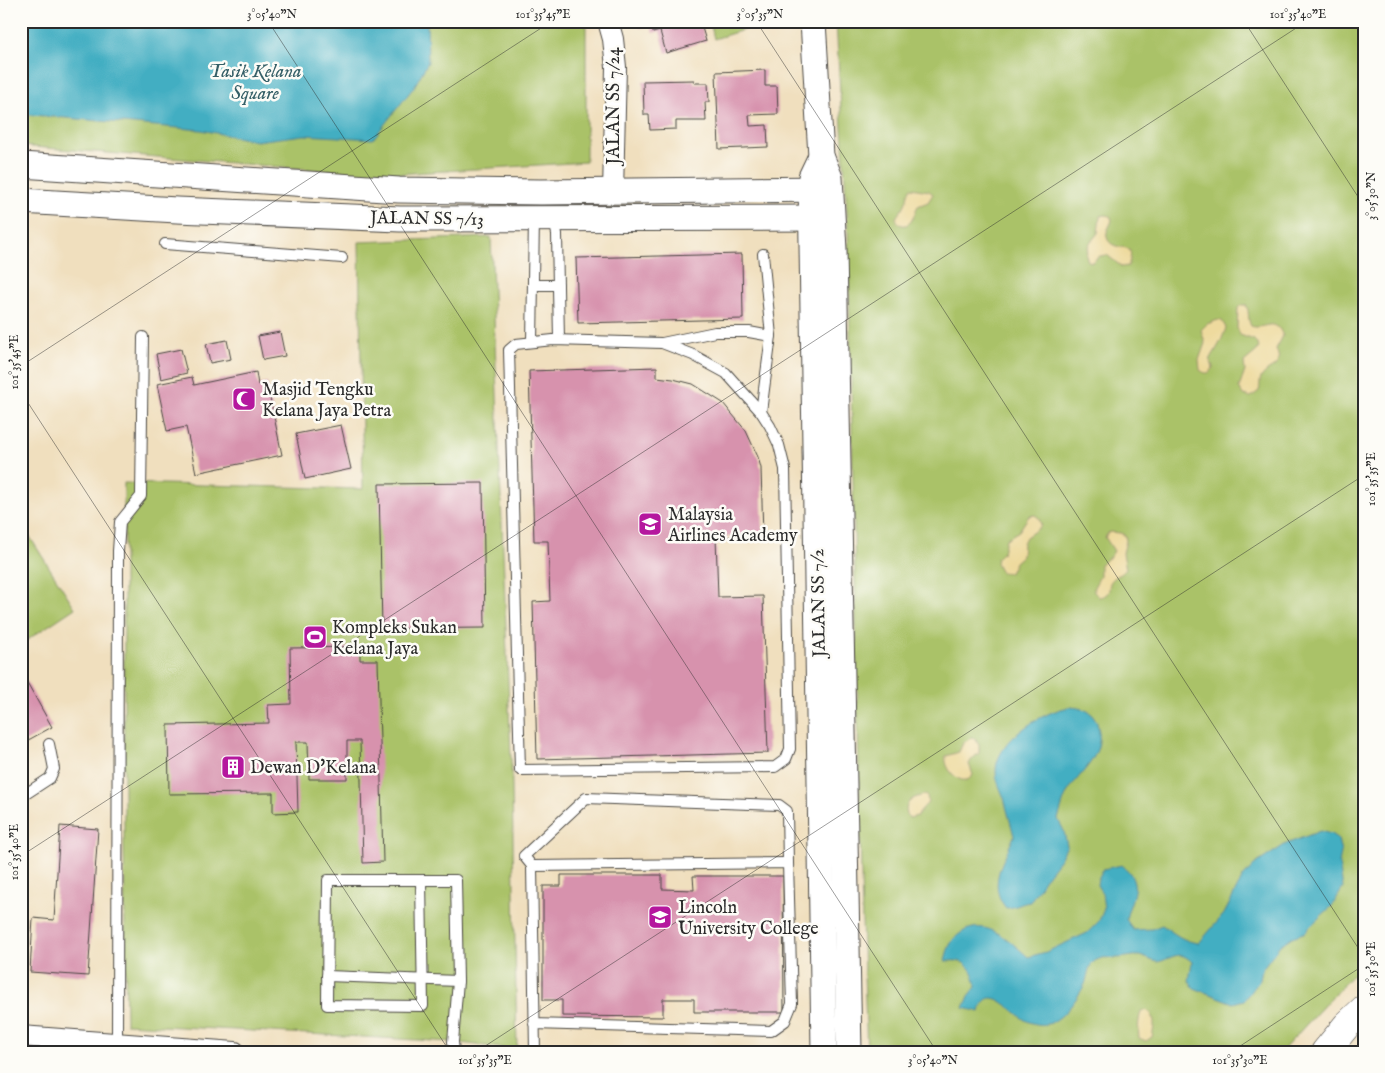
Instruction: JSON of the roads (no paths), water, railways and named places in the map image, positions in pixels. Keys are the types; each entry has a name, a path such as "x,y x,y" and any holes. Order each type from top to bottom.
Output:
{"main road":[{"path":"1325,1052 1364,1009"}],"street":[{"name":"JALAN SS 7/24","path":"608,21 613,40 616,67 613,192"},
{"name":"JALAN SS 7/2","path":"813,21 821,156 812,177 822,189 849,1052"},
{"name":"JALAN SS 7/13","path":"21,165 399,190 613,192 822,189"},
{"path":"541,192 544,218"},
{"name":"JALAN SS 7/13","path":"21,201 177,210 400,219 823,218"},
{"name":"JALAN SS 7/2","path":"823,218 824,1052"},
{"path":"21,1036 117,1048 235,1052"}],"lane":[{"path":"544,218 557,234 559,340"},
{"path":"532,342 533,285 544,218"},
{"path":"165,244 342,258"},
{"path":"761,412 771,336 763,254"},
{"path":"533,285 558,285"},
{"path":"662,343 693,355 726,373 761,412 779,445 785,469 790,749 786,759 775,767 520,770 509,350 516,344 559,340 662,343 715,332 749,332 771,336"},
{"path":"117,1048 118,550 120,522 141,496 143,337"},
{"path":"21,797 50,778 54,769 49,744"},
{"path":"534,1024 771,1031 785,1021 792,1004 787,811 779,805 586,798 524,856 532,866 534,1024 535,1052"},
{"path":"532,866 788,863"},
{"path":"421,880 423,1006 327,1005 328,880 421,880 456,880 458,981 453,1042 454,1052"},
{"path":"327,976 458,981"}],"water":[{"name":"Tasik Kelana Square","path":"21,21 427,21 428,62 414,87 373,139 304,135 256,141 201,130 21,114"},
{"path":"1070,707 1083,709 1093,715 1097,723 1099,744 1096,753 1073,784 1063,802 1058,819 1064,831 1067,846 1030,902 1006,908 1000,899 997,881 1002,863 1014,836 997,779 998,760 1003,749 1022,729 1047,714"},
{"path":"1320,831 1331,834 1338,839 1341,853 1339,864 1343,888 1332,906 1306,932 1292,937 1280,945 1262,969 1260,979 1244,1000 1233,1003 1194,988 1189,981 1192,962 1183,956 1179,955 1158,962 1137,956 1104,958 1092,963 1085,984 1075,1001 1062,1016 1048,1024 1028,1021 994,998 988,999 983,1003 980,1012 964,1008 969,996 976,987 975,980 968,967 962,962 945,961 951,942 966,930 983,928 992,930 1007,939 1028,957 1046,952 1087,933 1099,921 1104,909 1102,893 1097,885 1098,879 1103,869 1122,865 1133,878 1133,897 1126,919 1133,930 1152,929 1162,925 1184,939 1199,943 1224,914 1243,877 1254,865 1286,844"}],"place":[{"name":"Masjid Tengku Kelana Jaya Petra","path":"244,399"},
{"name":"Malaysia Airlines Academy","path":"650,524"},
{"name":"Kompleks Sukan Kelana Jaya","path":"315,637"},
{"name":"Dewan D'Kelana","path":"233,767"},
{"name":"Lincoln University College","path":"660,917"}]}
